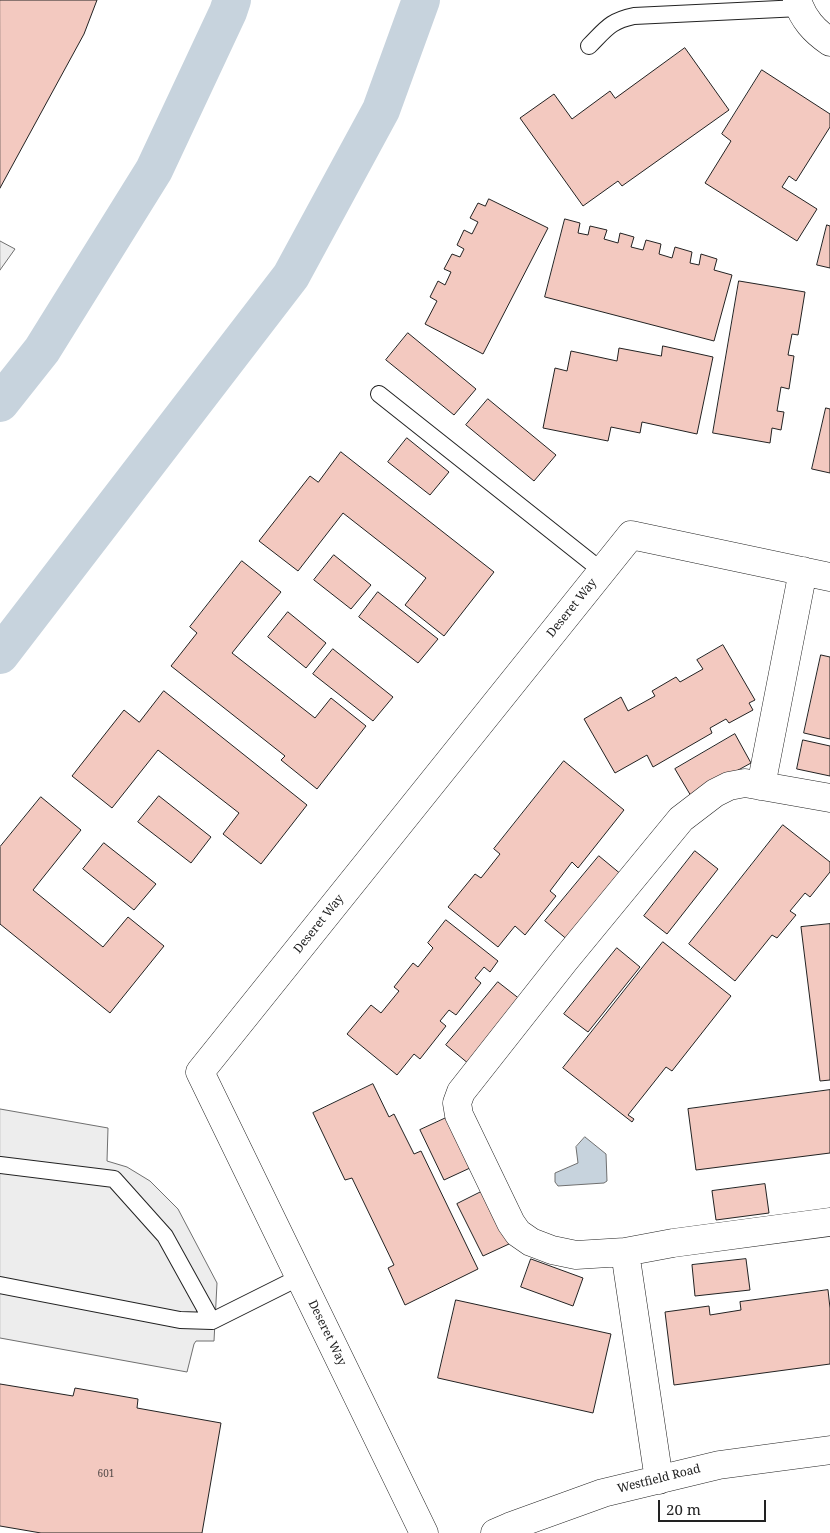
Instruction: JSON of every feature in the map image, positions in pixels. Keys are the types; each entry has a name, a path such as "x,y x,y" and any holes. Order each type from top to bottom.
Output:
{"street":[{"path":"799,4 815,31 830,42"},
{"name":"Deseret Way","path":"424,1533 200,1072 631,535 830,577"},
{"path":"761,786 803,571"},
{"path":"830,798 746,783 729,786 681,819 460,1092 457,1103 459,1115 511,1223 518,1233 531,1242 552,1250 576,1255 625,1252 673,1243 830,1222"},
{"path":"625,1252 659,1480"},
{"name":"Westfield Road","path":"495,1533 509,1526 603,1493 719,1465 830,1450"}],"lane":[{"path":"589,46 619,19 634,16 799,4"},
{"path":"379,394 602,571"},
{"path":"0,1165 114,1179 165,1236 212,1321"},
{"path":"0,1285 180,1320 212,1321 300,1277"}],"shaded area":[{"path":"0,241 15,249 0,270"},
{"path":"0,1109 108,1128 107,1161 127,1167 150,1181 178,1209 217,1283 214,1341 196,1341 187,1372 0,1338"},
{"path":"585,1137 606,1154 607,1181 604,1183 558,1186 555,1182 555,1173 578,1163 576,1147"}],"building":[{"path":"0,0 97,0 84,34 0,188"},
{"path":"685,48 729,110 622,186 618,181 583,206 520,118 554,94 572,119 610,91 615,98"},
{"path":"762,70 830,114 830,127 796,181 789,176 782,187 817,209 797,241 705,183 731,141 722,134"},
{"path":"489,199 548,228 483,354 425,324 437,301 430,297 438,281 445,285 451,272 444,269 452,254 460,257 464,249 457,245 464,230 472,234 478,222 470,218 478,203 485,206"},
{"path":"565,219 580,223 578,233 588,235 590,226 607,230 604,239 618,243 620,233 634,237 631,247 643,250 646,240 661,244 659,254 672,258 675,247 692,252 690,263 699,265 701,254 717,259 714,270 732,275 714,341 545,297"},
{"path":"827,225 830,226 830,268 817,265"},
{"path":"739,281 805,292 798,335 792,334 788,355 794,356 789,389 781,387 777,411 784,412 781,430 772,428 770,443 713,433"},
{"path":"408,333 476,389 454,415 386,360"},
{"path":"663,346 713,357 697,434 642,422 640,433 611,427 608,441 543,428 555,368 567,371 571,351 617,361 619,348 661,356"},
{"path":"488,399 556,455 534,481 466,425"},
{"path":"826,408 830,409 830,473 812,469"},
{"path":"407,438 449,472 430,495 388,462"},
{"path":"341,452 494,572 444,636 405,605 426,578 343,513 298,571 259,541 310,476 318,482"},
{"path":"334,555 371,585 351,609 314,580"},
{"path":"242,561 281,592 232,653 315,718 331,698 366,726 317,789 281,760 285,756 171,666 197,633 190,627"},
{"path":"378,592 438,639 418,663 359,617"},
{"path":"288,612 326,643 306,668 268,637"},
{"path":"723,645 755,700 749,703 753,710 729,723 726,719 710,728 712,733 653,767 647,755 615,773 584,719 621,697 628,711 655,696 652,691 676,677 680,682 703,669 697,660"},
{"path":"333,649 393,697 373,721 313,674"},
{"path":"821,655 830,657 830,739 804,733"},
{"path":"164,691 307,805 261,864 223,834 239,813 158,750 112,808 72,776 124,710 139,722"},
{"path":"735,734 751,763 691,796 675,769"},
{"path":"803,740 830,746 830,776 797,769"},
{"path":"564,761 624,810 578,868 572,862 550,891 556,896 525,935 515,926 498,947 448,907 475,874 481,878 500,854 494,849"},
{"path":"159,796 211,837 191,863 138,822"},
{"path":"41,797 81,830 33,890 103,947 128,917 164,946 110,1013 0,924 0,847"},
{"path":"783,825 830,862 830,872 810,897 805,893 790,911 796,915 777,938 772,935 735,981 689,944"},
{"path":"104,843 156,884 134,910 83,869"},
{"path":"695,851 718,869 667,934 644,916"},
{"path":"599,856 622,875 569,941 545,921"},
{"path":"446,920 498,961 490,972 484,967 475,978 481,983 456,1015 449,1010 440,1021 446,1026 420,1059 414,1054 397,1075 347,1034 371,1005 381,1013 399,991 394,987 413,963 418,967 433,948 428,943"},
{"path":"830,924 830,1080 820,1081 801,927"},
{"path":"663,942 731,996 672,1071 666,1067 628,1115 634,1119 632,1122 563,1068"},
{"path":"617,948 640,967 588,1032 564,1014"},
{"path":"498,982 521,1000 469,1064 446,1045"},
{"path":"373,1084 389,1117 394,1114 414,1154 421,1151 478,1269 405,1305 388,1268 394,1265 352,1178 345,1180 313,1113"},
{"path":"830,1090 830,1153 696,1170 688,1109"},
{"path":"446,1118 470,1168 444,1180 420,1130"},
{"path":"765,1184 769,1213 716,1220 712,1191"},
{"path":"483,1191 509,1244 483,1256 457,1204"},
{"path":"531,1259 583,1278 573,1306 521,1287"},
{"path":"746,1259 750,1290 695,1296 692,1265"},
{"path":"828,1290 830,1308 830,1364 674,1385 665,1312 709,1306 710,1315 741,1310 740,1302"},
{"path":"456,1300 611,1334 593,1413 438,1378"},
{"path":"0,1384 73,1396 75,1388 138,1399 137,1408 221,1423 202,1533 41,1533 0,1526"}],"waterway":[{"path":"0,403 42,350 154,170 232,0"},
{"path":"0,655 291,276 381,110 421,0"}]}
